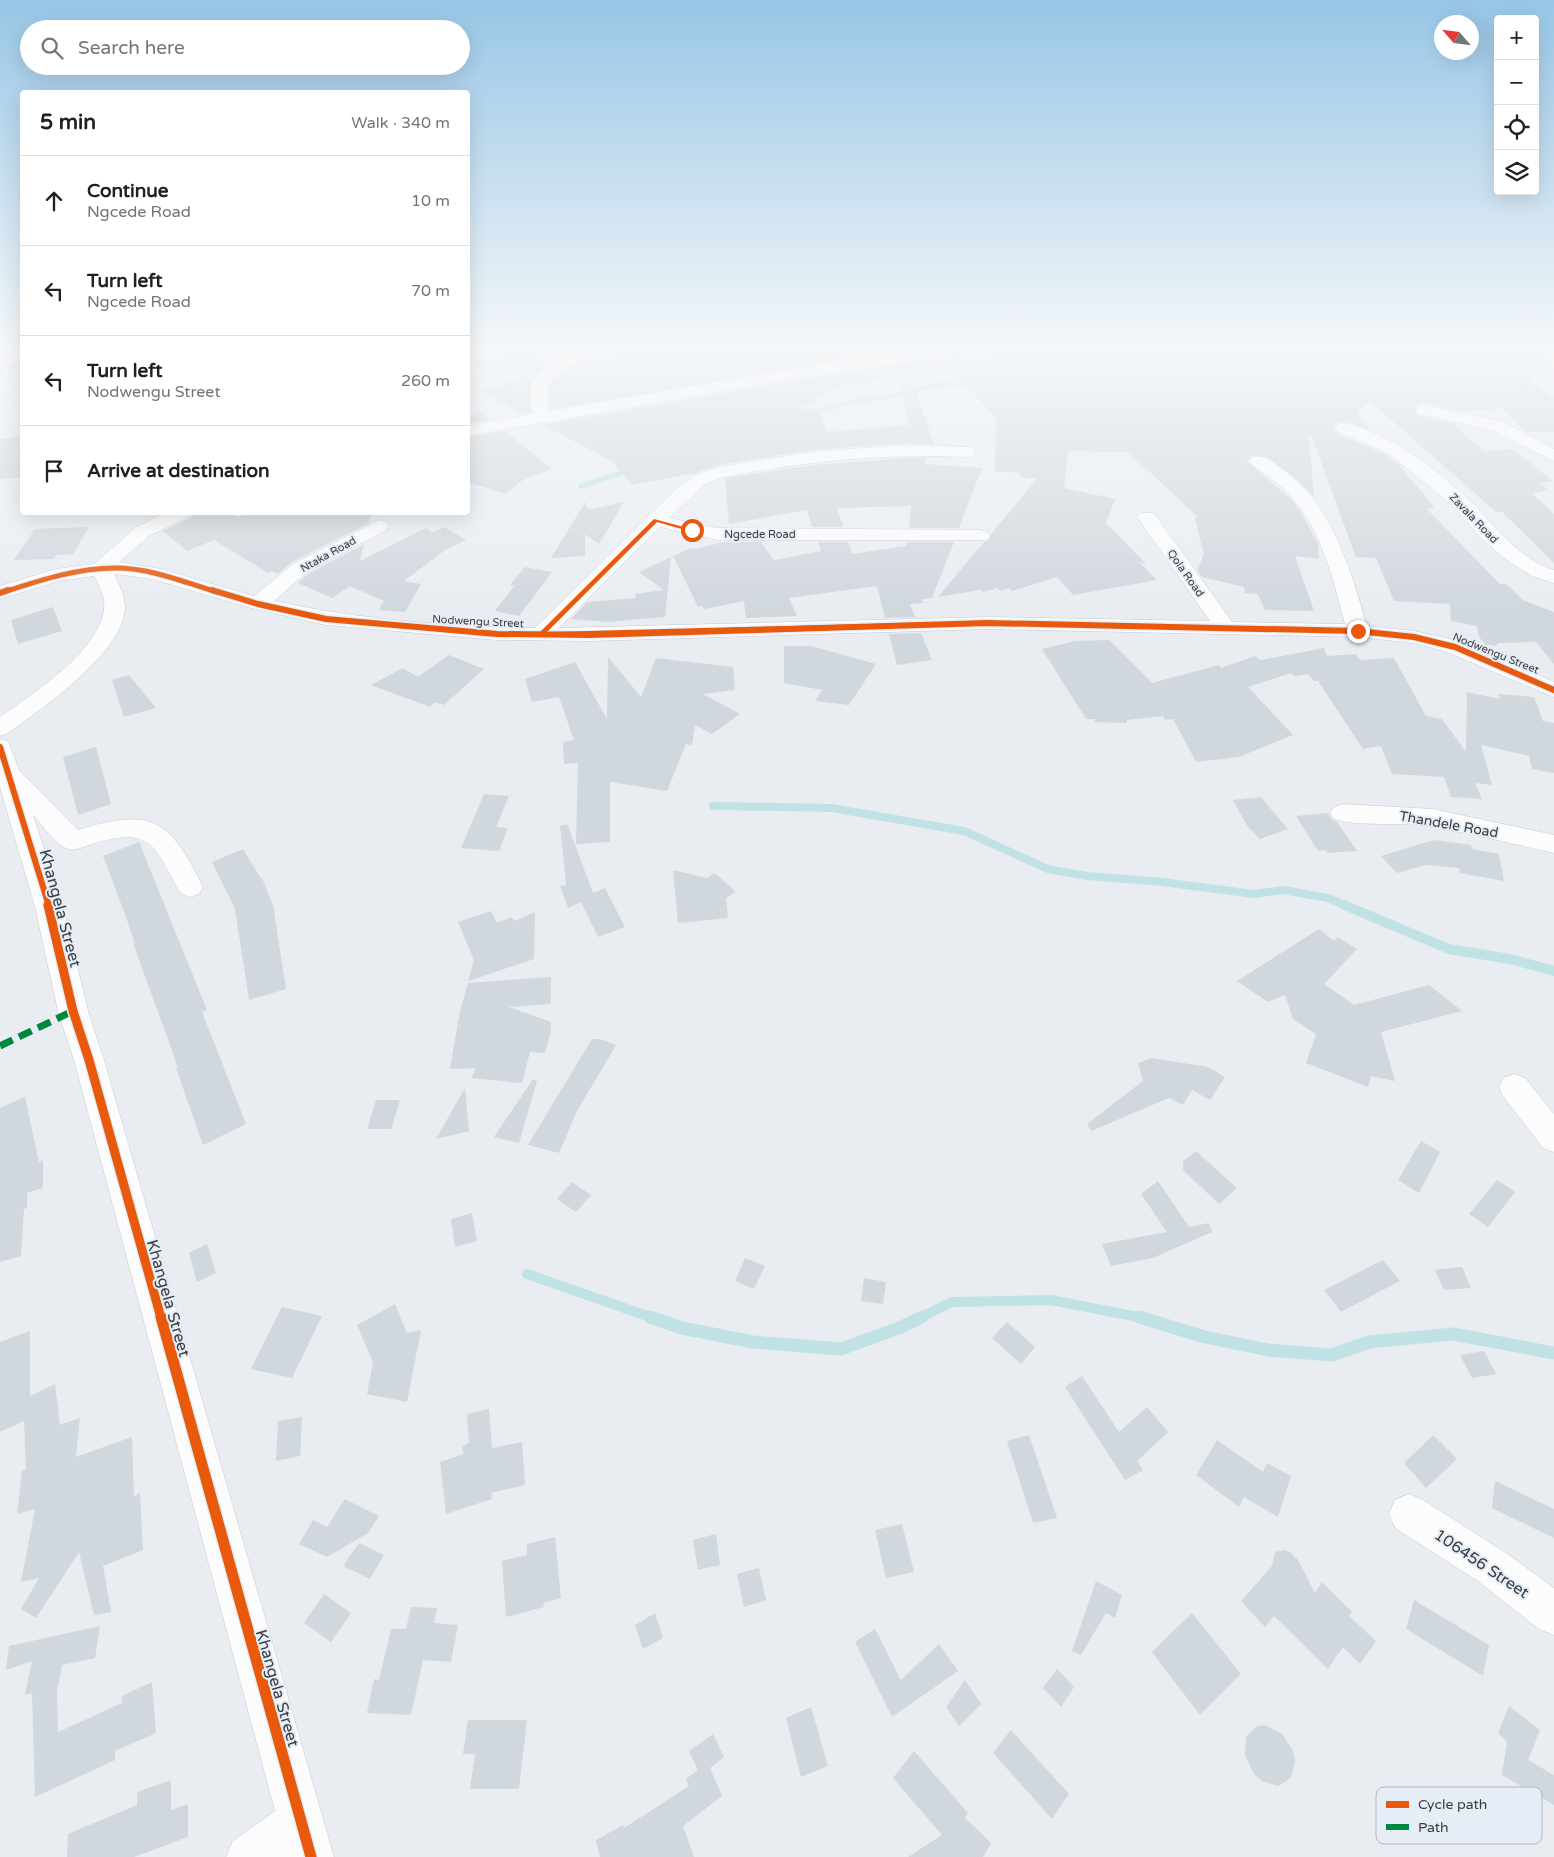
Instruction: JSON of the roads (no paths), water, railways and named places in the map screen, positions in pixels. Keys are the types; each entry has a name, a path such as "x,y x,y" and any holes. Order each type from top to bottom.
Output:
{"street":[{"name":"Zavala Road","path":"1367,438 1394,449 1458,500 1489,535 1511,554 1539,572 1554,578"},
{"path":"1520,438 1554,456"},
{"path":"541,634 699,480 719,472 846,453 911,450 966,452"},
{"path":"1258,461 1285,480 1296,491 1325,533 1342,576 1358,631"},
{"path":"0,728 51,691 78,666 108,630 115,607 105,575 100,569 142,532 177,515"},
{"name":"Qola Road","path":"1147,517 1226,629"},
{"name":"Ngcede Road","path":"656,520 717,534 980,536"},
{"name":"Ntaka Road","path":"258,604 300,568 378,526"},
{"name":"Nodwengu Street","path":"0,593 56,575 100,569 139,570 258,604 326,619 397,627 497,634 774,630 988,623 1358,631 1414,637 1455,648 1554,690"},
{"path":"3,759 73,841 113,828 130,826 159,835 174,853 190,887"},
{"name":"Khangela Street","path":"3,759 49,907 74,1011 306,1838"},
{"name":"Thandele Road","path":"1343,813 1359,816 1390,814 1416,816 1554,844"},
{"path":"1514,1087 1554,1138"},
{"name":"106456 Street","path":"1409,1514 1492,1567 1554,1614"},
{"path":"249,1857 306,1838"}],"waterway":[{"path":"581,486 633,469"},
{"path":"713,806 831,808 964,831 1048,869 1087,876 1162,882 1254,894 1283,890 1328,898 1347,906"},
{"path":"1344,905 1449,949 1510,959 1554,971"},
{"path":"527,1274 653,1318"},
{"path":"919,1318 952,1302 1051,1300 1141,1318"},
{"path":"650,1317 682,1328 753,1342 841,1349 899,1328 922,1317"},
{"path":"1141,1318 1205,1337 1268,1350 1332,1355 1369,1342 1453,1334 1554,1353"}]}
